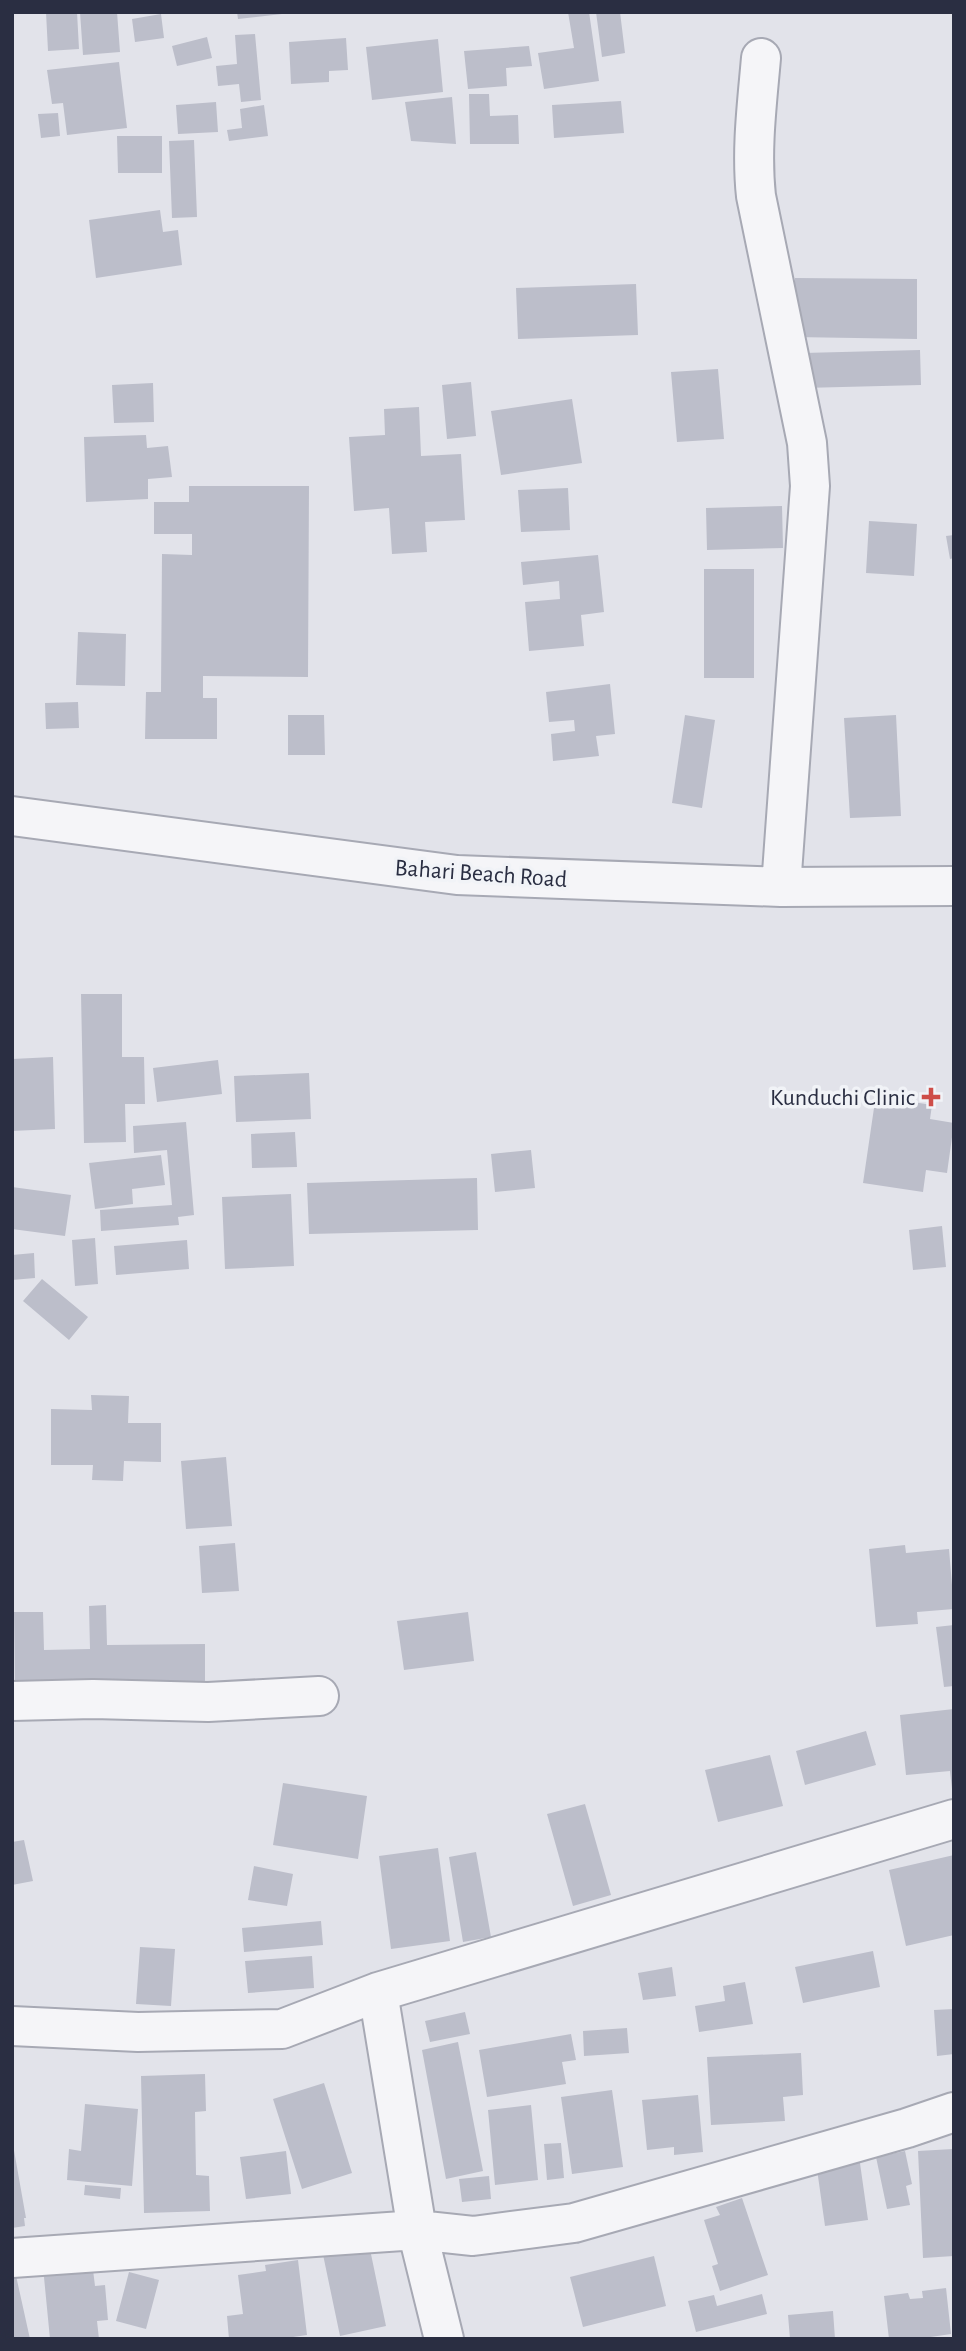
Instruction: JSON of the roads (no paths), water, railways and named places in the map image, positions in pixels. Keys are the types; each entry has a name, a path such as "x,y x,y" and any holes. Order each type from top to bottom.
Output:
{"street":[{"path":"761,58 753,170 756,196 807,443 810,486 781,887"},
{"name":"Bahari Beach Road","path":"12,816 457,875 781,887 954,887"},
{"path":"12,1701 93,1699 208,1702 319,1696"},
{"path":"12,2026 138,2032 282,2029 378,1993 954,1819"},
{"path":"378,1993 417,2230 444,2339"},
{"path":"12,2258 417,2230 473,2236 573,2223 907,2128 954,2112"}],"place":[{"name":"Kunduchi Clinic","path":"931,1097"}]}
